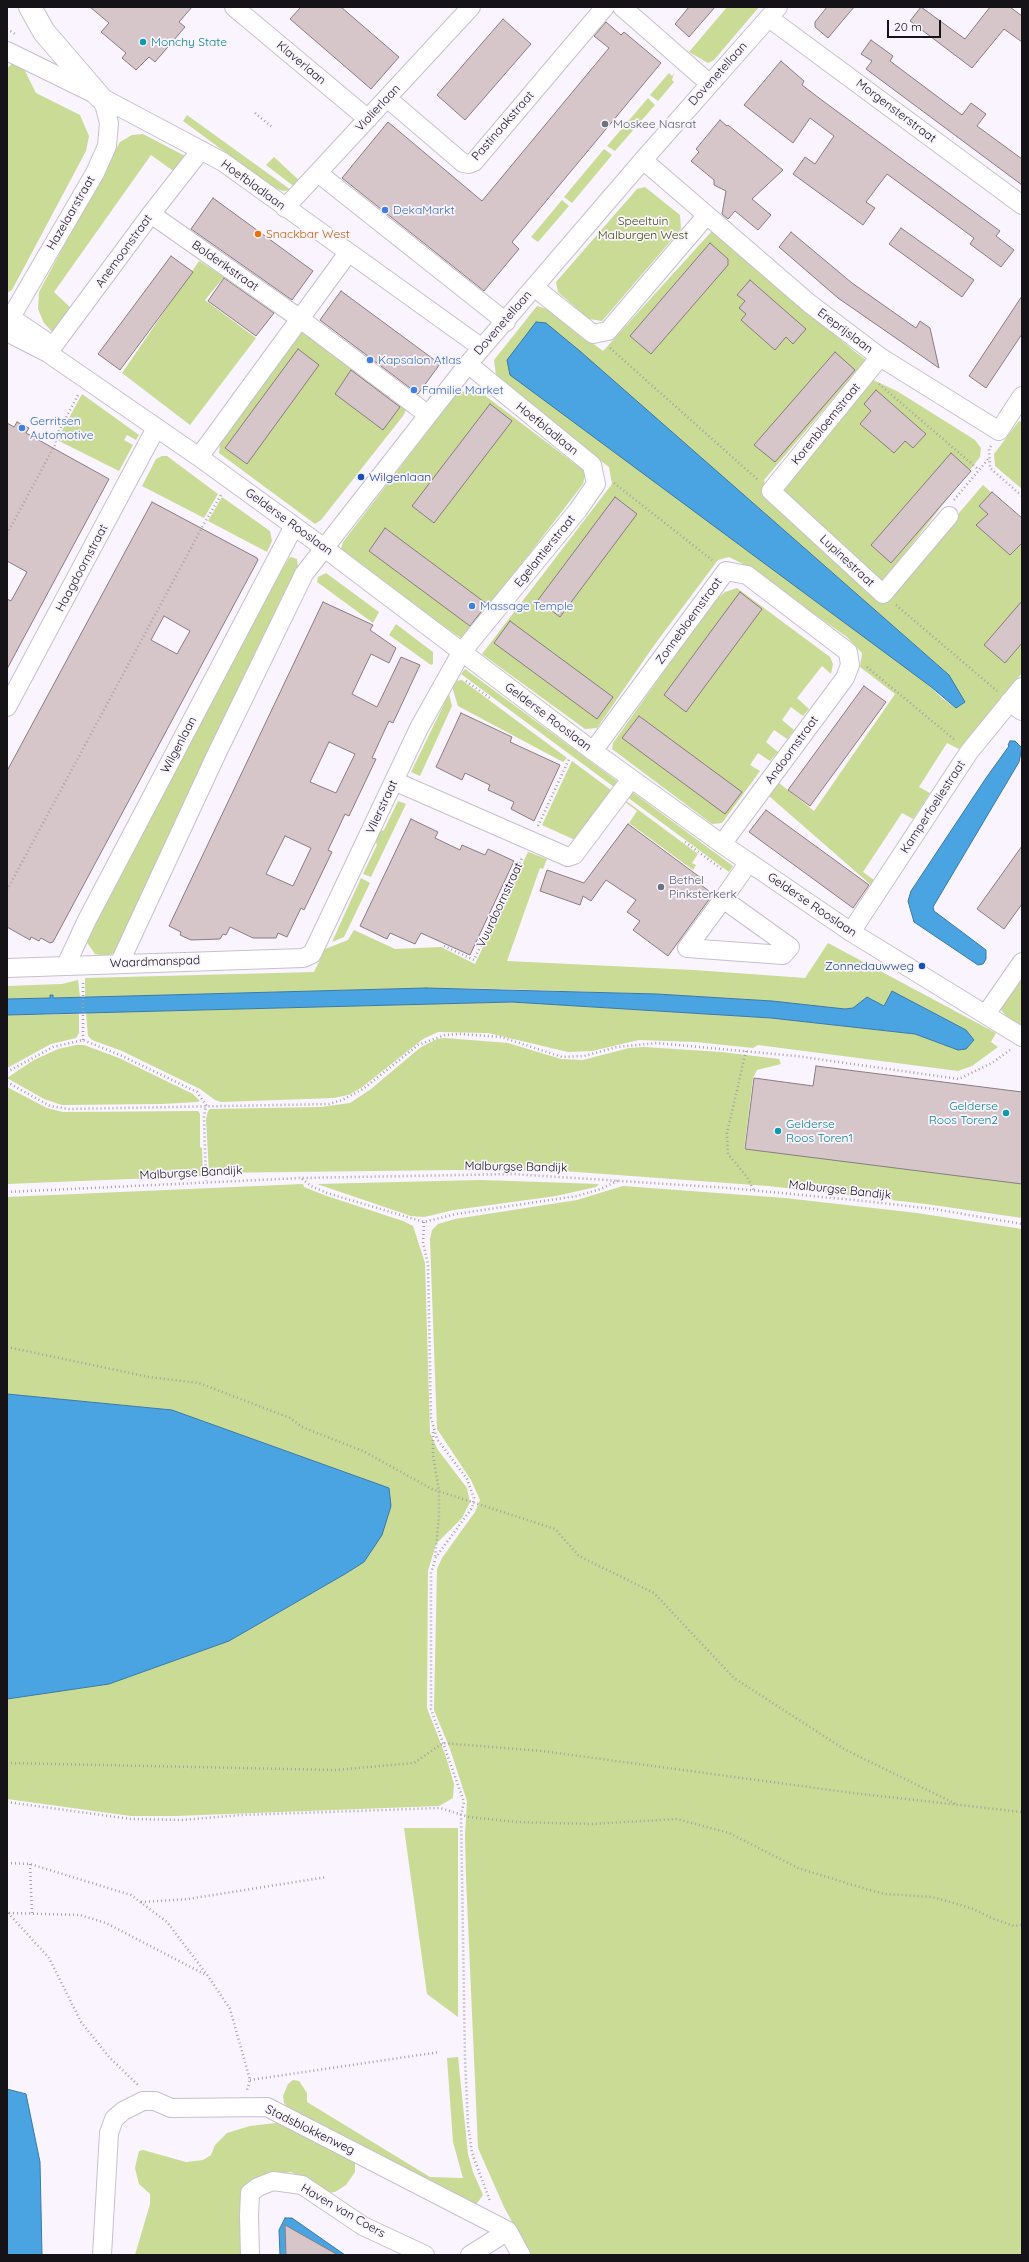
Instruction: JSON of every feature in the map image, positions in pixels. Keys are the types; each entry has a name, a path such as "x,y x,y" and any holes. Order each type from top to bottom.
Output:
{"main road":[{"path":"30,7 44,32 99,96"}],"street":[{"name":"Klaverlaan","path":"234,7 368,119"},
{"name":"Pastinaakstraat","path":"387,98 463,163 469,164 474,162 605,7"},
{"path":"622,7 710,84"},
{"name":"Violierlaan","path":"286,208 387,98 465,9"},
{"name":"Dovenetellaan","path":"323,547 468,364 506,322 534,287 643,160 773,12"},
{"name":"Morgensterstraat","path":"773,12 1022,205"},
{"name":"Hoefbladlaan","path":"7,51 99,96 223,162 482,348"},
{"name":"Hazelaarstraat","path":"8,322 94,173 107,146 110,123 105,107 99,96"},
{"name":"Anemoonstraat","path":"50,350 151,214 201,150"},
{"name":"Ereprijslaan","path":"643,160 706,216 810,304 880,357 999,431"},
{"path":"318,173 506,322"},
{"name":"Bolderikstraat","path":"151,214 299,318 427,414"},
{"path":"593,334 608,331 706,216"},
{"path":"199,457 299,318 348,253"},
{"name":"Dovenetellaan","path":"534,287 593,334"},
{"name":"Gelderse Rooslaan","path":"8,322 50,350 86,380 199,457 323,547 461,653 631,779 722,844 851,932 986,1014 1018,1042"},
{"name":"Korenbloemstraat","path":"771,491 880,357"},
{"name":"Hoefbladlaan","path":"468,364 592,465"},
{"path":"999,431 1022,396"},
{"name":"Haagdoornstraat","path":"7,707 156,428"},
{"name":"Egelantierstraat","path":"461,653 578,510 596,484 592,465"},
{"name":"Lupinestraat","path":"771,491 883,594 949,516"},
{"name":"Wilgenlaan","path":"66,966 87,920 294,526"},
{"path":"120,962 217,753 304,574 323,547"},
{"name":"Zonnebloemstraat","path":"593,751 726,571 747,575 848,652"},
{"name":"Andoornstraat","path":"722,844 845,678 850,665 848,652"},
{"name":"Vlierstraat","path":"303,958 312,954 420,728 461,653"},
{"name":"Kamperfoeliestraat","path":"851,932 969,752 1016,707 1022,687"},
{"path":"394,781 563,856 574,855 631,779"},
{"path":"723,899 790,947 783,955 687,948 749,862"},
{"name":"Waardmanspad","path":"7,968 120,962 303,958"},
{"path":"986,1014 1022,962"},
{"path":"102,2255 109,2133 114,2119 123,2111 143,2101 155,2101"},
{"name":"Stadsblokkenweg","path":"155,2101 171,2108 267,2106 508,2231"},
{"name":"Haven van Coers","path":"250,2255 250,2193 258,2187 273,2181 302,2185 363,2226 425,2255"},
{"path":"470,2255 508,2231 521,2255"}],"path":[{"path":"7,28 15,34"},
{"path":"255,113 272,127"},
{"path":"593,334 771,491"},
{"path":"867,374 979,470"},
{"path":"7,534 86,380"},
{"path":"999,431 989,449 990,468 1022,496"},
{"path":"949,516 947,508 990,457"},
{"path":"592,465 726,571"},
{"path":"7,890 205,522 231,480"},
{"path":"883,594 1016,707"},
{"path":"848,652 969,752"},
{"path":"530,842 570,757"},
{"name":"Vuurdoornstraat","path":"444,946 474,960 530,842"},
{"path":"83,986 83,1040"},
{"path":"7,1082 50,1106 69,1109 206,1105 329,1104 342,1100 363,1089 418,1045 445,1035 501,1037 562,1057 584,1056 617,1047 657,1043 796,1056 959,1079 992,1063 1018,1042"},
{"path":"7,1072 53,1047 83,1040 120,1055 197,1092 206,1105 204,1117 206,1181"},
{"path":"746,1051 727,1133 728,1154 747,1177 754,1191"},
{"name":"Malburgse Bandijk","path":"7,1192 206,1181 513,1174 620,1180 754,1191 934,1209 1022,1224"},
{"path":"301,1178 311,1186 327,1193 424,1222 456,1214 577,1196 601,1189 620,1180"},
{"path":"424,1222 423,1244 428,1264 431,1418 437,1439 467,1479 472,1489 473,1502 472,1508 436,1556 431,1573 431,1709 464,1802 461,1815 465,2058 468,2125 472,2153 479,2177 490,2201 508,2231"},
{"path":"7,1347 149,1377 199,1383 290,1418 302,1427 363,1451 439,1491 555,1529 579,1556 654,1592 734,1678 844,1749 958,1805"},
{"path":"434,1429 433,1454 439,1491 439,1514 434,1563"},
{"path":"7,1764 335,1770 414,1763 443,1743 542,1751 853,1794 1022,1812"},
{"path":"7,1802 94,1815 182,1820 242,1815 440,1808 461,1815 516,1822 591,1824 677,1819 729,1833 798,1868 869,1890 885,1894 932,1897 973,1910 994,1920 1014,1926 1022,1925"},
{"path":"7,1863 30,1864 130,1895 168,1922 208,1976 230,2009 250,2080 440,2052"},
{"path":"30,1864 32,1913"},
{"path":"140,1902 188,1899 327,1877"},
{"path":"8,1913 80,1915 106,1923 208,1976"},
{"path":"8,1913 49,1958 86,2028 108,2057 155,2101"}],"green space":[{"path":"727,7 759,7 714,60 708,63 689,52"},
{"path":"14,61 22,65 36,93 80,115 89,136 86,151 12,290 7,293 7,69"},
{"path":"669,73 672,76 674,73 672,80 674,82 658,101 650,95"},
{"path":"648,98 655,105 615,151 607,146"},
{"path":"187,115 291,190 283,191 271,186 183,121"},
{"path":"143,134 187,157 176,173 151,155 54,292 74,311 56,336 44,323 38,309 39,292 120,142 132,135"},
{"path":"604,149 612,155 572,203 564,197"},
{"path":"274,157 301,182 296,188 266,165"},
{"name":"Speeltuin Malburgen West","path":"645,187 680,215 681,229 602,321 589,319 558,292 556,282 637,189"},
{"path":"562,200 569,206 538,242 531,237"},
{"path":"712,231 866,360 764,480 767,491 887,597 983,485 1022,520 1022,673 959,749 947,743 919,787 930,793 913,819 902,813 863,872 874,880 871,885 769,796 779,783 814,811 895,694 860,667 862,653 847,637 743,564 729,557 718,560 655,644 597,728 585,729 482,654 612,484 609,467 497,383 494,360 537,306 547,309 603,351","holes":["546,323 949,675 956,708 942,698"]},
{"path":"199,261 224,277 205,300 256,338 190,425 122,373"},
{"path":"303,331 406,410 403,416 321,520 315,524 219,453 220,444"},
{"path":"873,380 897,391 975,440 981,448 980,457 880,585 777,494"},
{"path":"471,390 479,391 583,470 585,476 583,484 467,635 461,638 378,580 341,549 343,542 457,393"},
{"path":"82,394 139,435 136,440 127,435 124,440 133,445 119,471 57,440"},
{"path":"1019,421 1022,422 1022,489 995,466 994,454"},
{"path":"162,456 167,456 218,494 204,518 142,486 156,459"},
{"path":"222,497 270,531 272,541 267,552 208,521"},
{"path":"291,557 297,559 298,567 119,946 114,953 107,956 95,954 86,941 257,612"},
{"path":"326,573 379,612 373,623 317,582 318,577"},
{"path":"737,588 830,657 833,664 831,674 822,666 797,698 809,709 803,716 791,707 782,720 794,730 787,739 774,730 766,742 778,752 770,761 758,753 750,765 760,771 722,823 712,824 612,749 613,743 715,600 725,592"},
{"path":"396,624 433,652 433,664 431,665 389,635"},
{"path":"465,669 617,781 614,787 461,674"},
{"path":"462,680 567,758 563,762 458,706 452,687 455,681"},
{"path":"449,694 452,706 420,776 411,772"},
{"path":"572,761 611,790 575,840 542,825"},
{"path":"631,791 733,866 729,872 627,797"},
{"path":"625,800 698,854 692,863 696,865 693,870 629,823 637,811 624,801"},
{"path":"398,801 406,804 371,877 363,874 377,845 374,838 377,832 384,830"},
{"path":"528,852 547,859 543,869 540,868 507,961 694,970 805,978 828,943 996,1033 991,1042 998,1047 972,1066 958,1071 758,1045 753,1048 696,1042 639,1040 592,1051 568,1052 488,1033 438,1032 423,1039 361,1088 348,1095 334,1098 221,1102 215,1100 200,1089 122,1051 92,1040 88,1036 86,1013 512,1002 771,1018 915,1034 955,1049 966,1030 892,992 884,1006 868,997 853,1008 845,1009 772,1001 657,994 499,989 426,988 85,997 85,978 314,972 325,949 348,940 354,930 395,949 441,947 475,964"},
{"path":"361,878 370,883 344,937 332,942"},
{"path":"1022,970 1022,1026 1007,1017 1001,1010 1002,1000"},
{"path":"78,980 80,997 53,998 53,995 50,998 7,999 7,986 62,984"},
{"path":"79,1014 79,1033 76,1038 51,1044 7,1068 7,1015"},
{"path":"445,1038 508,1043 561,1059 583,1060 629,1048 644,1047 721,1052 779,1059 781,1064 757,1070 753,1078 744,1150 1022,1164 1022,1218 926,1204 768,1186 563,1171 454,1170 209,1173 206,1119 210,1109 321,1107 350,1103 371,1089 421,1047 437,1039"},
{"path":"76,1045 84,1045 119,1058 193,1094 200,1101 162,1104 62,1105 44,1099 7,1078 34,1060 58,1049"},
{"path":"7,1087 47,1108 63,1112 198,1111 200,1114 200,1147 202,1148 203,1176 7,1184"},
{"path":"481,1180 599,1184 596,1187 556,1196 454,1210 424,1217 411,1216 317,1184"},
{"path":"303,1184 304,1187 324,1195 403,1221 413,1226 425,1263 430,1433 438,1450 467,1488 470,1502 462,1518 436,1544 428,1571 427,1708 446,1757 454,1784 453,1798 439,1806 175,1816 131,1816 7,1799 7,1699 109,1684 229,1641 364,1562 389,1488 172,1410 7,1394 7,1197"},
{"path":"623,1186 785,1198 917,1213 1022,1229 1022,2255 530,2255 504,2207 478,2148 466,1878 465,1835 467,1801 450,1749 434,1710 437,1569 442,1558 475,1512 480,1500 471,1480 437,1429 430,1240 432,1230 438,1224 455,1219 577,1200"},
{"path":"404,1828 458,1828 458,2017 427,1994"},
{"path":"458,2057 468,2154 473,2172 483,2195 475,2206 296,2115 284,2103 283,2096 288,2084 293,2080 299,2081 307,2093 307,2102 430,2177 463,2178 453,2142 447,2058"},
{"path":"284,2122 355,2162 355,2172 346,2185 335,2192 328,2193 291,2172 255,2178 246,2192 243,2255 135,2255 150,2204 150,2194 139,2184 135,2168 139,2151 143,2150 186,2162 203,2160 211,2155 215,2145 227,2133 250,2126"}],"water":[{"path":"536,322 546,323 581,352 949,675 965,702 956,708 930,686 510,375 507,360"},
{"path":"1010,741 1015,741 1022,748 1019,762 933,907 934,911 986,950 986,959 983,964 978,965 914,922 908,901 911,891 1009,746"},
{"path":"426,988 657,994 772,1001 845,1009 853,1008 867,997 884,1006 892,991 966,1030 974,1040 966,1049 958,1050 915,1034 771,1018 512,1002 7,1015 7,999 50,998 50,995 53,995 53,998"},
{"path":"7,1394 172,1410 389,1488 391,1506 382,1535 364,1562 229,1641 109,1684 7,1699"},
{"path":"7,2089 26,2094 40,2162 42,2255 7,2255"},
{"path":"285,2218 292,2218 345,2255 280,2255 279,2230"}],"building":[{"name":"Monchy State","path":"90,7 192,7 179,22 185,27 155,62 149,57 136,70 122,58 126,53 101,32 109,23"},
{"path":"301,7 341,7 399,57 371,89 290,19"},
{"path":"689,7 715,7 689,37 675,24"},
{"path":"827,7 854,7 828,38 815,27 815,22"},
{"path":"921,7 965,39 990,7 1010,7 1022,16 1022,42 1004,29 972,68 910,21"},
{"path":"503,19 531,44 465,120 437,95"},
{"path":"606,22 621,35 624,32 661,63 512,242 519,249 484,291 342,178 388,122 482,201 609,48 594,36"},
{"path":"871,40 893,56 890,61 962,115 971,103 986,114 977,126 1022,159 1022,185 866,69 872,61 861,54"},
{"path":"781,61 804,81 802,85 1000,231 996,236 1014,250 1001,267 970,244 974,238 887,174 866,202 875,208 863,225 793,174 805,157 815,164 834,136 810,118 793,143 744,105"},
{"path":"720,120 783,170 752,199 771,215 758,230 735,211 728,219 722,214 726,191 714,185 714,180 691,161 699,152 696,149"},
{"path":"213,198 313,271 292,300 191,229"},
{"path":"901,228 974,280 962,297 889,244"},
{"path":"791,232 852,283 916,328 920,321 930,328 939,368 838,298 779,247"},
{"path":"710,243 728,259 728,265 651,354 630,336"},
{"path":"171,256 193,272 120,370 98,354"},
{"path":"224,278 274,313 256,336 208,301"},
{"path":"750,280 806,329 793,344 786,337 775,350 741,320 746,314 739,308 745,301 737,295"},
{"path":"341,291 440,364 418,394 320,320"},
{"path":"1022,296 1022,334 986,388 969,376"},
{"path":"298,349 319,365 247,464 225,448"},
{"path":"835,352 855,370 775,462 754,445"},
{"path":"351,370 400,407 383,430 335,394"},
{"path":"876,390 926,434 913,448 905,441 894,453 860,424 871,411 864,404"},
{"path":"490,404 512,421 434,523 412,506"},
{"path":"17,422 29,428 26,433 109,479 7,669 7,599 11,601 27,572 7,561 7,423 14,427"},
{"path":"951,453 971,471 891,563 871,545"},
{"path":"992,492 1022,518 1022,543 1010,555 976,525 988,514 979,506"},
{"path":"615,497 637,514 560,617 538,600"},
{"path":"152,502 257,558 258,560 53,942 50,943 41,938 39,941 31,937 30,940 7,927 7,771","holes":["164,616 190,631 177,654 151,640"]},
{"path":"385,528 487,604 470,626 369,551"},
{"path":"740,592 762,609 686,712 664,695"},
{"path":"1022,601 1022,643 1005,663 984,645"},
{"path":"323,602 373,625 370,630 396,648 389,663 371,654 352,694 377,707 401,657 420,665 393,723 389,721 372,758 376,759 349,816 345,814 328,850 332,852 304,910 301,908 287,937 278,933 276,938 253,938 230,927 226,935 223,934 220,939 191,940 180,935 181,932 169,926","holes":["329,742 355,754 336,793 310,782","285,836 311,848 293,886 266,874"]},
{"path":"510,621 613,697 597,719 494,643"},
{"path":"864,686 886,702 810,806 788,790"},
{"path":"461,713 512,737 510,742 560,765 534,821 511,809 514,802 488,790 490,785 465,773 462,780 436,767"},
{"path":"639,716 742,792 725,814 622,738"},
{"path":"766,810 869,885 853,908 749,832"},
{"path":"411,819 438,832 435,838 460,850 462,845 485,855 488,849 514,861 470,955 421,933 415,944 390,933 387,939 360,926"},
{"name":"Bethel Pinksterkerk","path":"628,824 701,878 697,882 713,894 668,956 633,930 640,921 627,912 636,900 606,880 591,901 583,896 580,905 540,891 547,870 584,883"},
{"path":"1022,846 1022,904 1004,929 977,909"},
{"path":"816,1066 1022,1092 1022,1184 745,1149 754,1078 813,1086"},
{"path":"285,2225 338,2255 286,2255"}],"place":[{"name":"Monchy State","path":"143,42"},
{"name":"Moskee Nasrat","path":"605,124"},
{"name":"DekaMarkt","path":"385,210"},
{"name":"Snackbar West","path":"258,234"},
{"name":"Kapsalon Atlas","path":"370,360"},
{"name":"Familie Market","path":"414,390"},
{"name":"Gerritsen Automotive","path":"22,428"},
{"name":"Wilgenlaan","path":"361,477"},
{"name":"Massage Temple","path":"472,606"},
{"name":"Bethel Pinksterkerk","path":"661,887"},
{"name":"Zonnedauwweg","path":"922,966"},
{"name":"Gelderse Roos Toren2","path":"1006,1113"},
{"name":"Gelderse Roos Toren1","path":"778,1131"}]}
